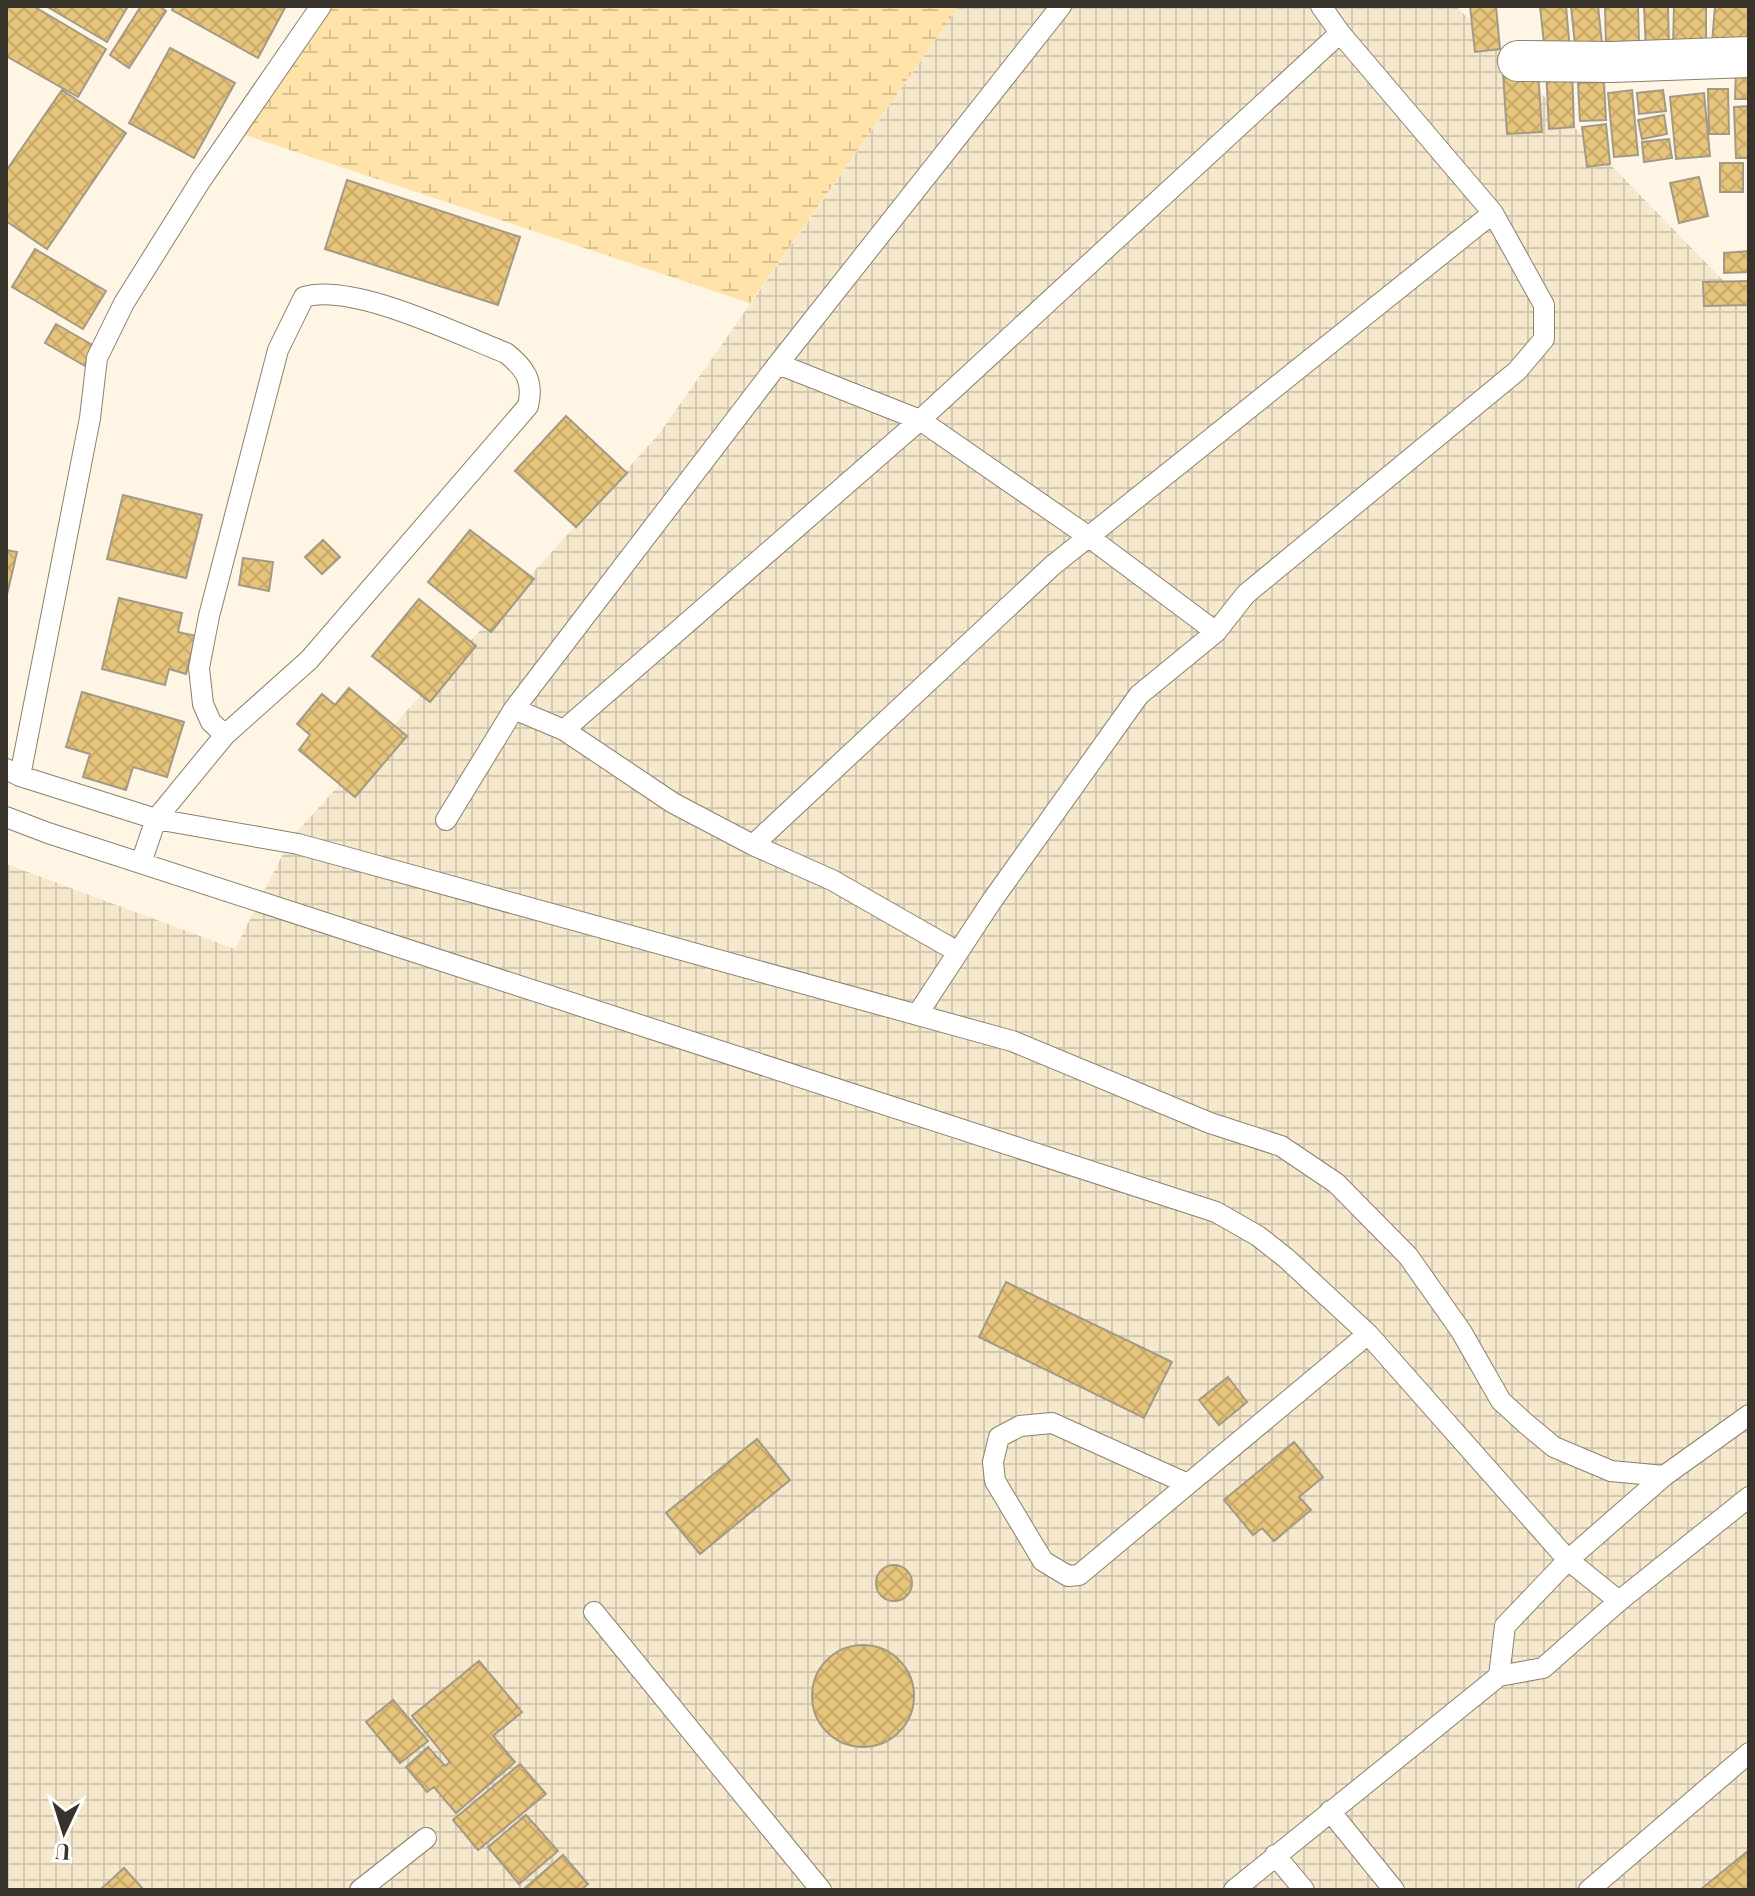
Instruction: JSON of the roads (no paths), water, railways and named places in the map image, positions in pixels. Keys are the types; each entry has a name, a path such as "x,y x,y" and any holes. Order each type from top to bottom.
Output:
{"street":[{"path":"1518,61 1612,62 1749,57"}],"lane":[{"path":"321,6 201,180 124,303 97,358 90,418 13,773 156,819 298,844 1012,1041 1210,1123 1281,1146 1336,1183 1408,1256 1461,1331 1501,1401 1525,1423 1554,1447 1611,1471 1664,1476"},
{"path":"446,820 514,709 778,364 1061,6"},
{"path":"917,1015 1139,695 1216,632 1246,594 1517,371 1544,339 1544,305 1493,213 1340,33 1321,6"},
{"path":"564,730 920,420 1340,33"},
{"path":"753,845 1052,566 1493,213"},
{"path":"141,863 156,819 225,735 309,660 528,406 531,392 528,377 520,364 506,353 380,304 320,292 304,297 278,350 209,616 199,668 203,704 211,722 225,735"},
{"path":"778,364 920,420 1089,537 1216,632"},
{"path":"514,709 564,730 673,803 753,845 832,880 958,952"},
{"path":"6,817 1216,1212 1258,1236 1286,1258 1368,1334 1568,1560 1619,1601"},
{"path":"1188,1484 1052,1423 1020,1426 999,1437 993,1462 995,1481 1043,1561 1068,1576 1079,1575 1368,1334"},
{"path":"1499,1676 1505,1626 1568,1560 1664,1476 1749,1415"},
{"path":"1234,1890 1499,1676 1543,1668 1619,1601 1749,1497"},
{"path":"594,1612 821,1890"},
{"path":"1589,1890 1749,1753"},
{"path":"1330,1811 1394,1890"},
{"path":"360,1890 426,1838"},
{"path":"1275,1855 1304,1890"}]}
